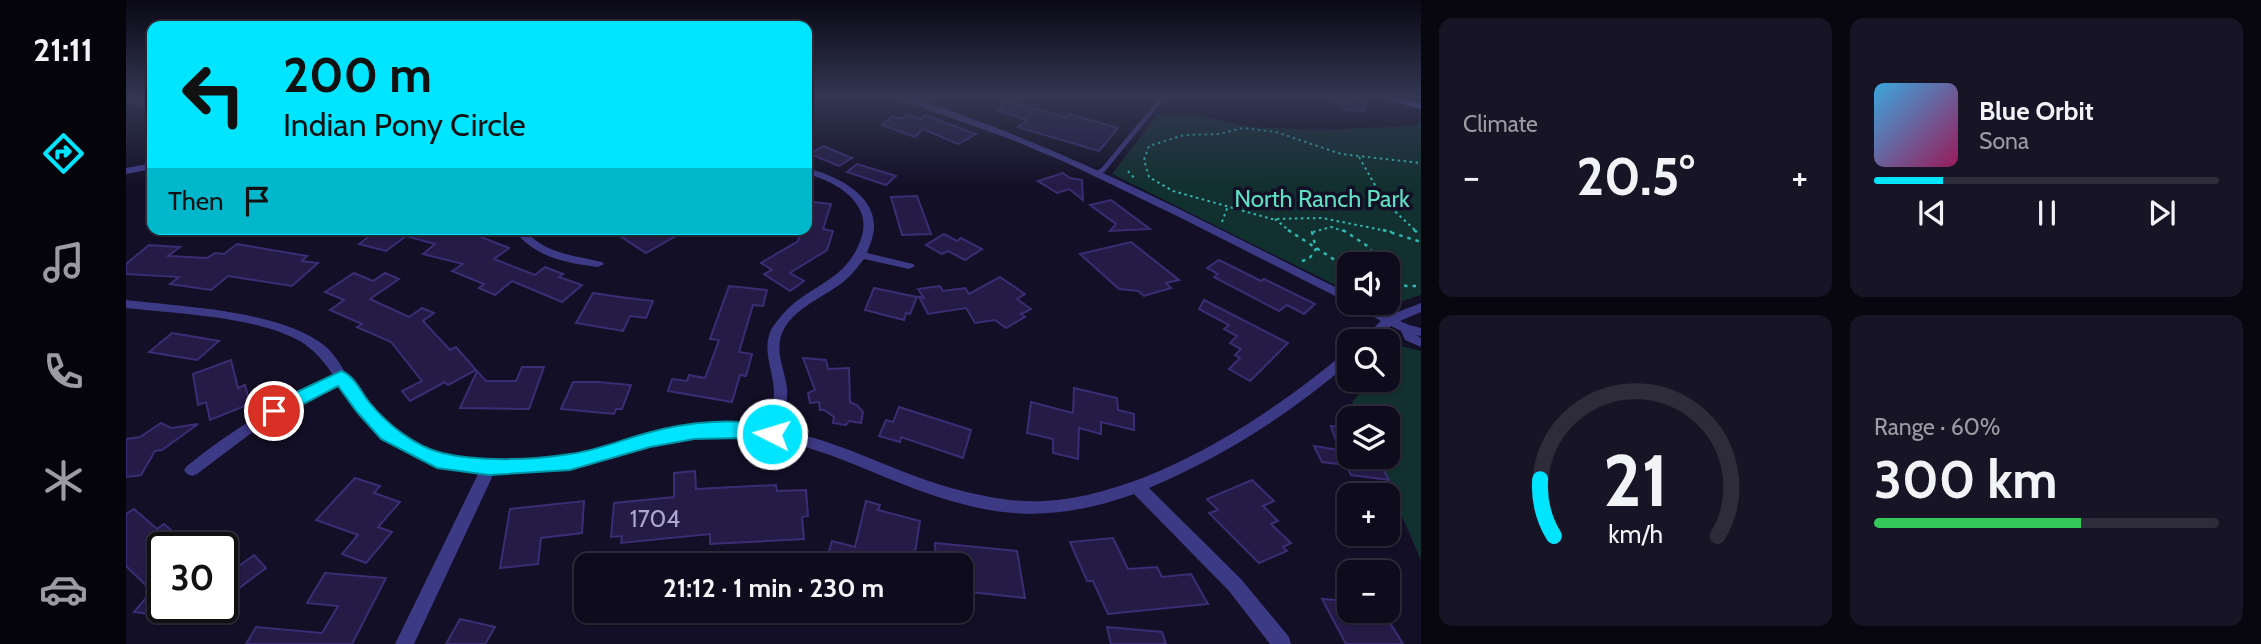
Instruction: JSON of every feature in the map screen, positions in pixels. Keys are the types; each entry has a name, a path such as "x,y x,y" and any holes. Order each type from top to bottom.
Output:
{"street":[{"path":"985,127 1095,174 1208,227 1337,293"},
{"path":"126,171 147,167"},
{"path":"772,434 780,396 773,338 779,326 796,307 841,278 861,255 869,230 866,211 859,201 842,186 812,173"},
{"path":"524,235 530,242 559,257 598,264"},
{"path":"861,255 909,266"},
{"path":"126,304 262,324 304,337 321,350 363,408 388,434 437,460 489,467 570,462 650,439 694,431 737,430 772,434 816,444 949,494 986,504 1023,508 1068,506 1100,500 1138,487 1241,437 1316,386 1337,367"},
{"path":"1380,329 1390,320 1421,306"},
{"path":"1380,315 1421,332"},
{"path":"1406,328 1409,337 1421,343"},
{"path":"192,470 252,424 341,377"},
{"path":"404,644 489,467"},
{"path":"1138,487 1235,585 1282,644"}],"lane":[{"path":"1095,174 1103,170 1138,127"}],"path":[{"path":"1421,163 1341,154 1276,132 1243,128 1219,134 1184,135 1149,146 1144,160 1149,177 1173,191 1275,219 1322,218 1399,233 1421,243"},
{"path":"1359,157 1377,195 1389,209 1421,235"},
{"path":"1208,227 1221,222 1228,206"},
{"path":"1275,219 1337,261"},
{"path":"1287,268 1309,259 1316,248 1312,232 1319,228 1342,230 1372,252"},
{"path":"1400,284 1421,286"}],"green space":[{"name":"North Ranch Park","path":"1148,127 1317,130 1421,127 1421,295 1400,302 1400,252 1337,252 1337,286 1112,174"},
{"path":"1400,347 1421,351 1421,560 1400,512 1400,483 1387,483 1381,469 1400,469 1400,406 1354,406 1352,402 1361,392 1400,392"}],"building":[{"path":"888,127 957,127 976,134 958,144 923,129 915,137"},
{"path":"1018,127 1118,128 1099,151"},
{"path":"823,146 852,158 839,166 812,153"},
{"path":"857,164 896,176 886,185 847,172"},
{"path":"1063,173 1070,178 1082,180 1083,200 1069,189 1057,193 1038,181"},
{"path":"917,196 931,234 902,235 891,197"},
{"path":"1111,200 1150,229 1110,231 1116,224 1090,205"},
{"path":"814,202 831,204 823,229 833,231 827,250 790,273 804,281 790,291 764,274 772,270 761,263 798,241 800,235 812,235"},
{"path":"944,234 957,241 961,238 982,249 965,260 948,251 942,254 926,245"},
{"path":"371,235 476,235 509,248 494,259 535,275 545,267 563,274 559,277 582,285 562,302 512,281 495,295 479,288 484,284 452,271 463,264 423,254 435,244 406,236 386,251 359,244"},
{"path":"622,235 678,235 646,253"},
{"path":"1131,242 1179,280 1166,283 1171,288 1144,296 1138,291 1119,289 1080,254"},
{"path":"237,244 307,256 302,261 318,263 292,286 228,276 211,290 170,284 179,277 126,274 126,264 149,245 180,247 168,256 207,258 215,253 224,254"},
{"path":"1219,260 1315,304 1304,314 1287,305 1279,311 1214,277 1218,274 1207,268"},
{"path":"354,273 373,281 385,273 399,279 370,299 409,317 422,308 434,313 423,321 450,350 456,347 476,370 448,385 445,382 410,401 402,391 422,381 391,342 357,327 362,324 330,310 344,300 325,292"},
{"path":"1000,277 1025,294 1017,299 1031,309 1021,314 1025,317 1006,328 995,320 975,323 966,308 928,314 919,297 924,298 918,289 940,286 943,291 965,288 969,294"},
{"path":"729,286 767,290 763,306 753,305 739,352 752,354 746,376 740,375 732,402 668,391 672,379 687,381 689,375 705,378 719,340 710,339"},
{"path":"874,288 917,297 910,314 906,313 904,320 865,310"},
{"path":"593,293 653,301 646,318 630,316 623,331 576,323"},
{"path":"1204,300 1288,343 1250,381 1229,369 1240,358 1235,355 1241,349 1230,343 1237,336 1224,329 1229,325 1199,309"},
{"path":"172,333 219,341 197,360 149,352"},
{"path":"803,358 826,360 828,369 849,368 850,402 863,412 861,423 833,423 834,417 820,410 819,402 810,403 808,393 815,390"},
{"path":"231,360 238,388 245,385 250,404 210,420 206,402 198,405 193,374"},
{"path":"522,367 544,367 529,409 460,408 477,371 486,381 516,381"},
{"path":"573,382 631,385 622,409 616,409 614,414 561,409"},
{"path":"1074,388 1117,398 1118,410 1134,414 1134,430 1101,422 1101,434 1079,428 1078,459 1053,453 1053,439 1027,433 1031,402 1073,413"},
{"path":"899,407 971,430 963,458 901,437 900,442 879,436 886,420 893,422"},
{"path":"161,423 171,428 198,424 162,450 155,451 141,475 126,477 126,439 140,437"},
{"path":"1331,426 1337,427 1337,444"},
{"path":"1314,446 1337,450 1337,464 1322,462"},
{"path":"1348,469 1383,469 1389,480 1351,475"},
{"path":"695,471 696,489 776,485 777,491 806,490 808,516 802,517 804,539 710,544 710,534 621,543 622,536 611,537 614,503 674,497 674,473"},
{"path":"355,478 380,486 374,493 400,502 378,527 392,532 366,563 342,554 358,535 316,520"},
{"path":"1252,480 1274,501 1263,506 1278,521 1271,524 1291,543 1283,547 1287,551 1259,563 1209,513 1218,510 1207,499"},
{"path":"584,501 582,533 541,538 538,564 500,568 510,509"},
{"path":"866,501 880,505 878,510 920,521 915,553 828,553 832,541 855,547"},
{"path":"134,509 157,529 164,524 173,532 147,532 147,586 126,566 126,514"},
{"path":"1113,538 1128,569 1157,567 1162,577 1191,574 1208,604 1108,614 1093,581 1087,581 1070,542"},
{"path":"935,543 1017,551 1025,598 973,592 973,553 935,553"},
{"path":"254,555 266,568 238,589 238,566"},
{"path":"325,573 386,578 352,644 246,644 256,627 322,633 338,606 307,603"},
{"path":"147,597 147,614 134,612"},
{"path":"1322,599 1337,600 1337,623 1390,623 1403,644 1346,644"},
{"path":"460,619 495,627 485,644 446,644"},
{"path":"1107,627 1162,632 1166,644 1111,644"}],"route":[{"path":"274,411 341,377 363,408 388,434 412,449 437,460 489,467 570,462 650,439 694,431 737,430 772,434"}]}
